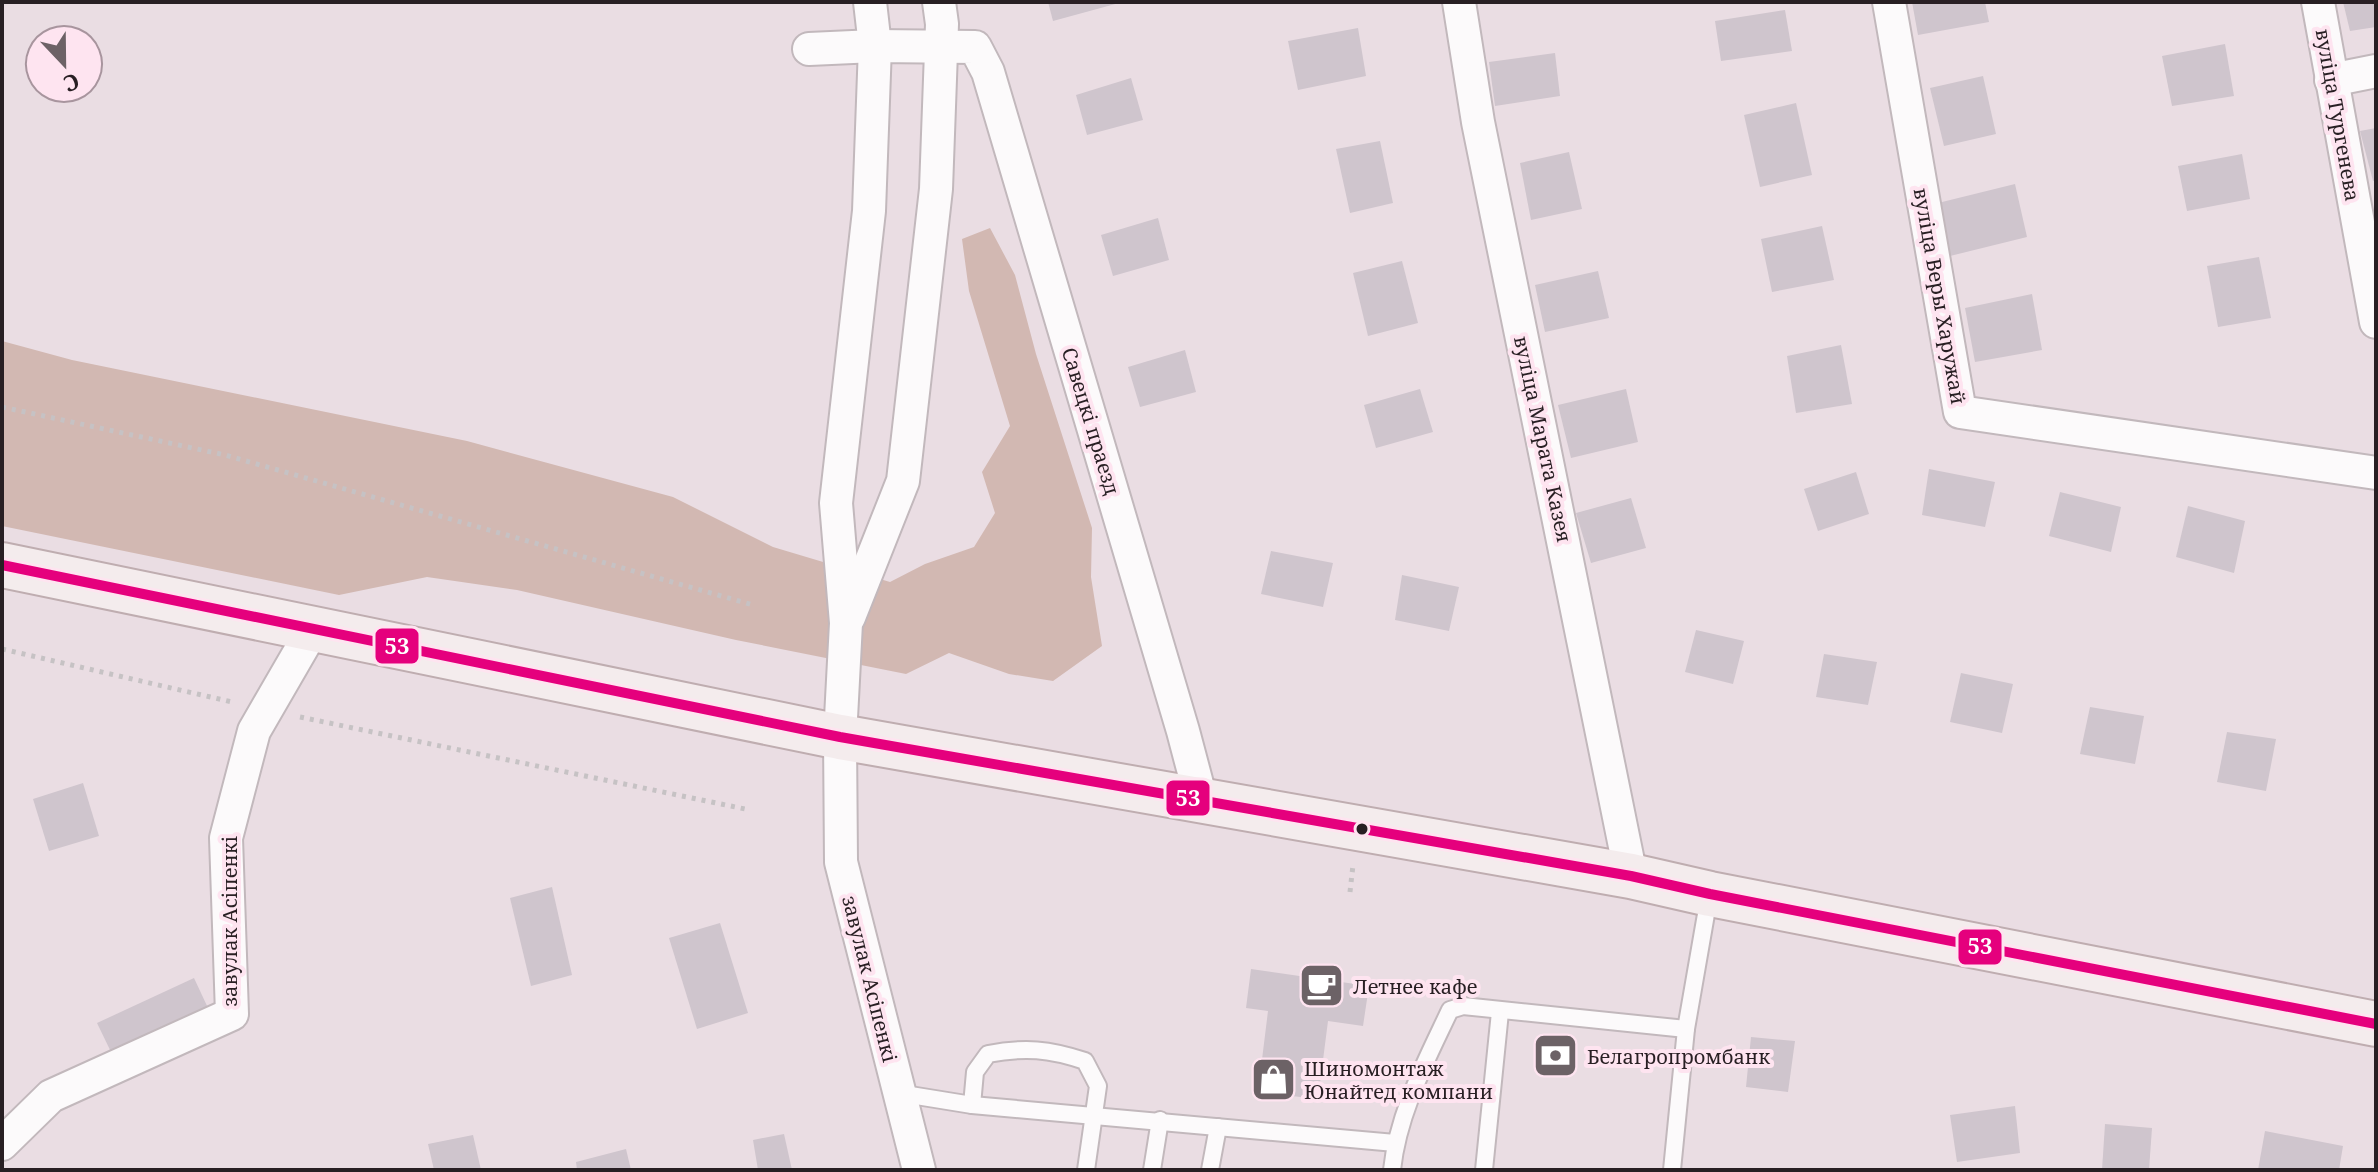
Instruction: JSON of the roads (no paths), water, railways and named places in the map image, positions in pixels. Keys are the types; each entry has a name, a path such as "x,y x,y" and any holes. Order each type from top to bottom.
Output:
{"main road":[{"path":"2,565 840,737 1631,876 2376,1024"}],"street":[{"path":"840,737 846,623 836,503 869,211 875,46 870,2"},
{"path":"846,623 903,481 936,189 941,46 939,2"},
{"name":"вуліца Марата Казея","path":"1459,2 1478,122 1631,876"},
{"name":"вуліца Веры Харужай","path":"1889,2 1960,412 2376,473"},
{"name":"вуліца Тургенева","path":"2318,2 2376,322"},
{"path":"809,49 941,46"},
{"name":"Савецкі праезд","path":"941,46 975,47 988,72 1201,799"},
{"path":"2331,80 2376,71"},
{"name":"завулак Асіпенкі","path":"2,1144 51,1096 232,1014 226,838 254,731 313,629"},
{"name":"завулак Асіпенкі","path":"840,737 841,862 919,1170"}],"lane":[{"path":"1672,1170 1686,1029 1710,894"},
{"path":"1392,1170 1395,1143 1416,1083 1450,1010 1463,1006 1686,1029"},
{"path":"1484,1170 1500,1012"},
{"path":"972,1105 975,1072 988,1054 1018,1048 1054,1051 1085,1061 1098,1086 1086,1170"},
{"path":"898,1093 972,1105 1395,1143"},
{"path":"1152,1170 1160,1120"},
{"path":"1210,1170 1218,1127"}],"place":[{"name":"Летнее кафе","path":"1322,986"},
{"name":"Белагропромбанк","path":"1556,1056"},
{"name":"Шиномонтаж Юнайтед компани","path":"1273,1079"}]}
